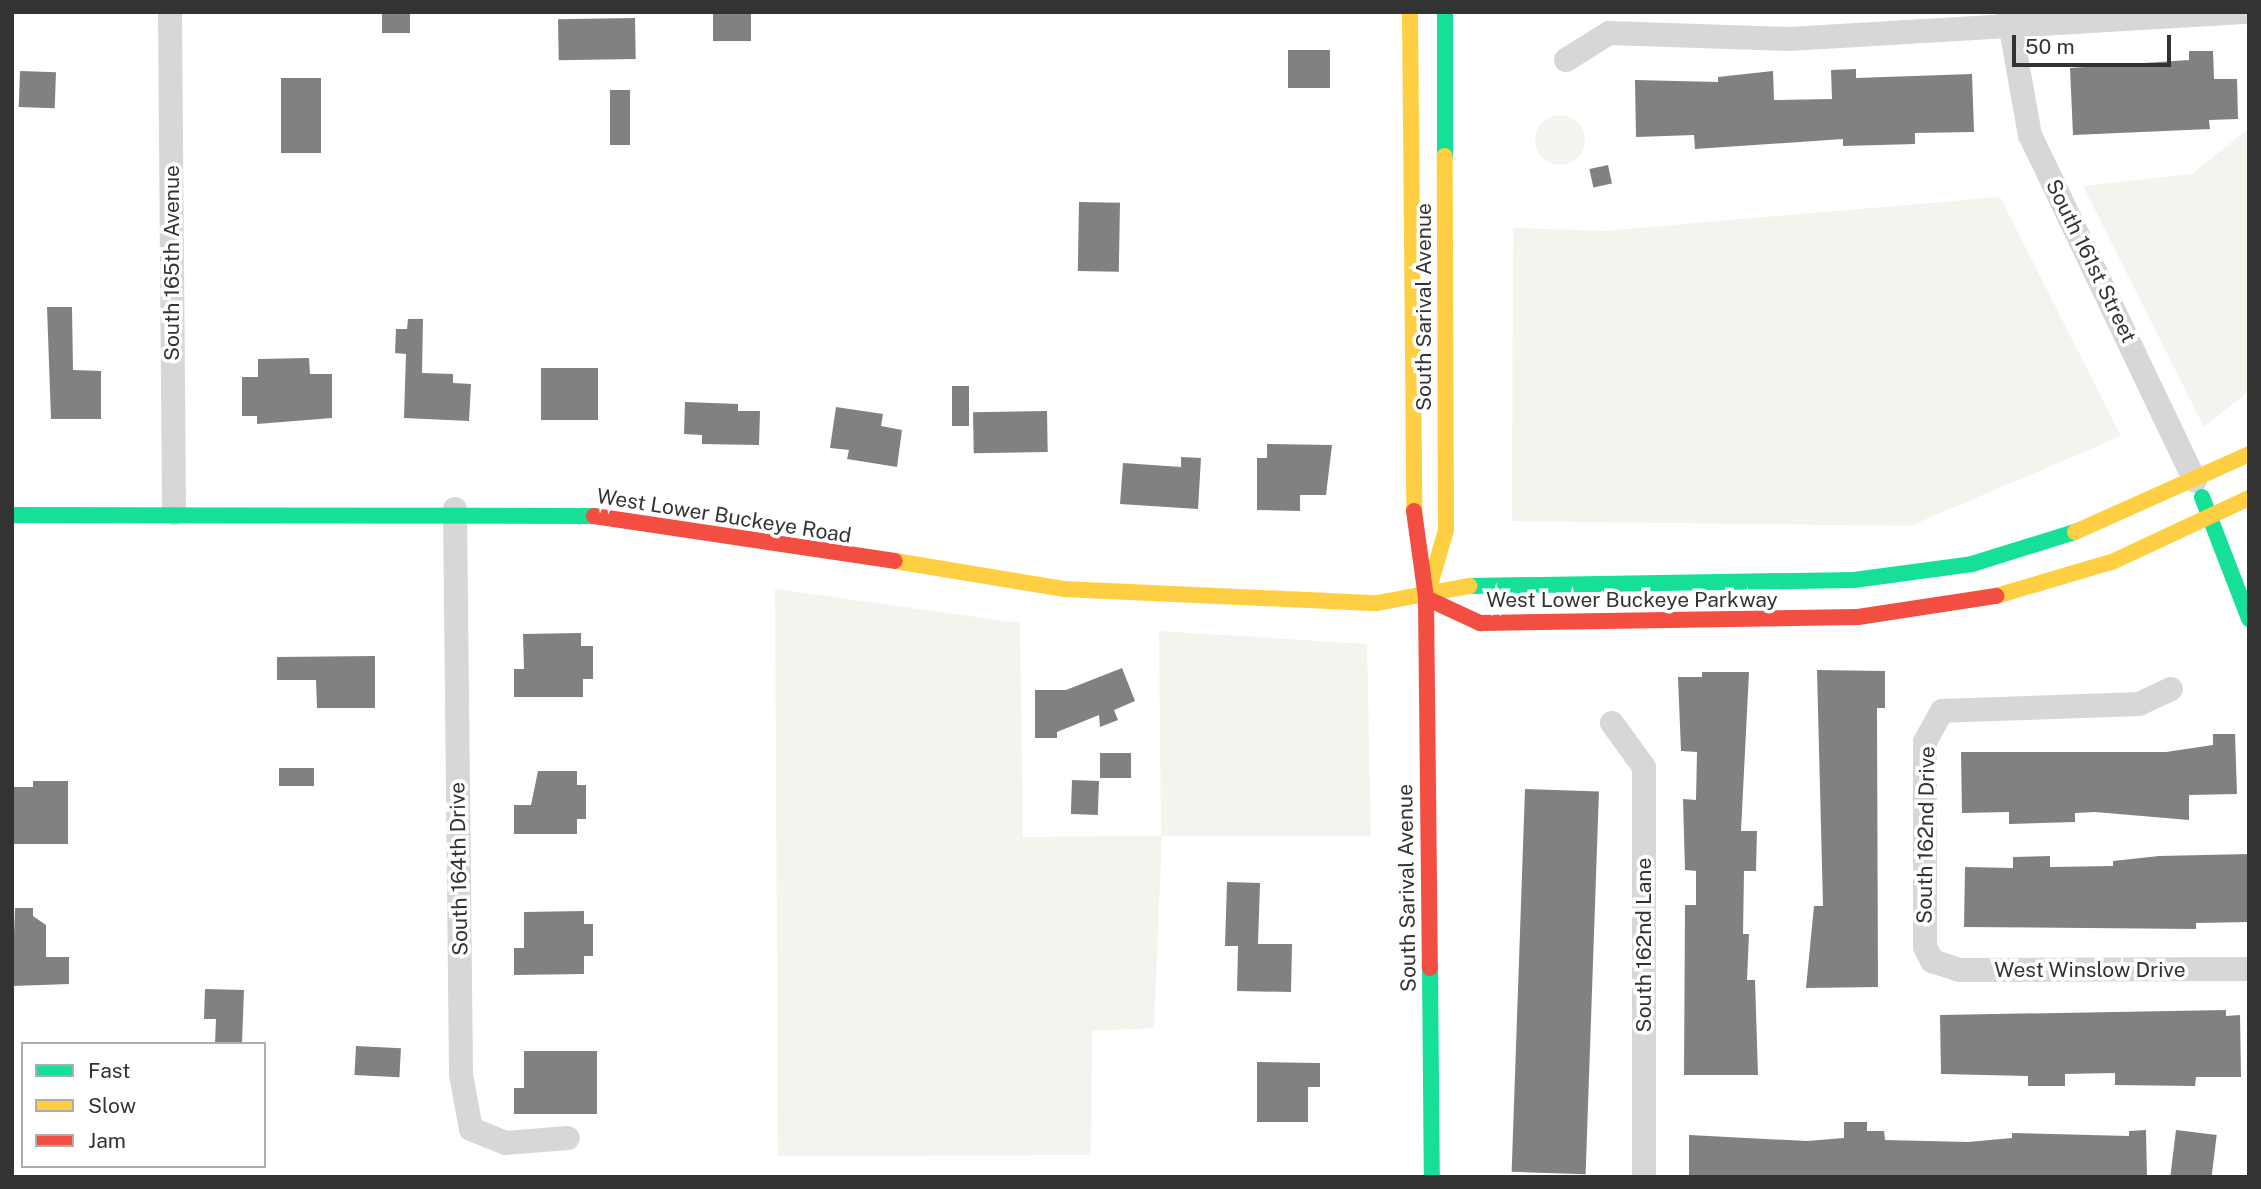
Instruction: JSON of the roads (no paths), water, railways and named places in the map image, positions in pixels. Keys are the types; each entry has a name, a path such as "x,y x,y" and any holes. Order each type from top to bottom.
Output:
{"main road":[{"name":"South Sarival Avenue","path":"1410,12 1414,531 1426,598 1432,1177"},
{"name":"South Sarival Avenue","path":"1426,598 1447,530 1445,12"},
{"name":"West Lower Buckeye Parkway","path":"1426,598 1474,585 1841,580 1972,564 2200,491 2249,454"},
{"path":"2200,491 2249,618"},
{"name":"West Lower Buckeye Parkway","path":"1426,598 1480,623 1858,618 1998,596 2114,561 2249,498"},
{"name":"West Lower Buckeye Road","path":"12,515 455,509 652,522 1104,593 1303,604 1426,598"}],"street":[{"name":"South 165th Avenue","path":"170,12 174,513"},
{"path":"1566,60 1609,33 1789,39 2009,18 2243,12"},
{"name":"South 161st Street","path":"2009,18 2030,135 2200,491"},
{"name":"South 164th Drive","path":"455,509 461,1075 468,1115 471,1129 505,1143 568,1138"},
{"name":"South 162nd Drive","path":"1932,961 1925,947 1925,742 1942,712 2139,704 2171,689"},
{"name":"South 162nd Lane","path":"1612,723 1644,767 1644,1177"},
{"name":"West Winslow Drive","path":"1932,961 1959,970 2249,969"}]}
